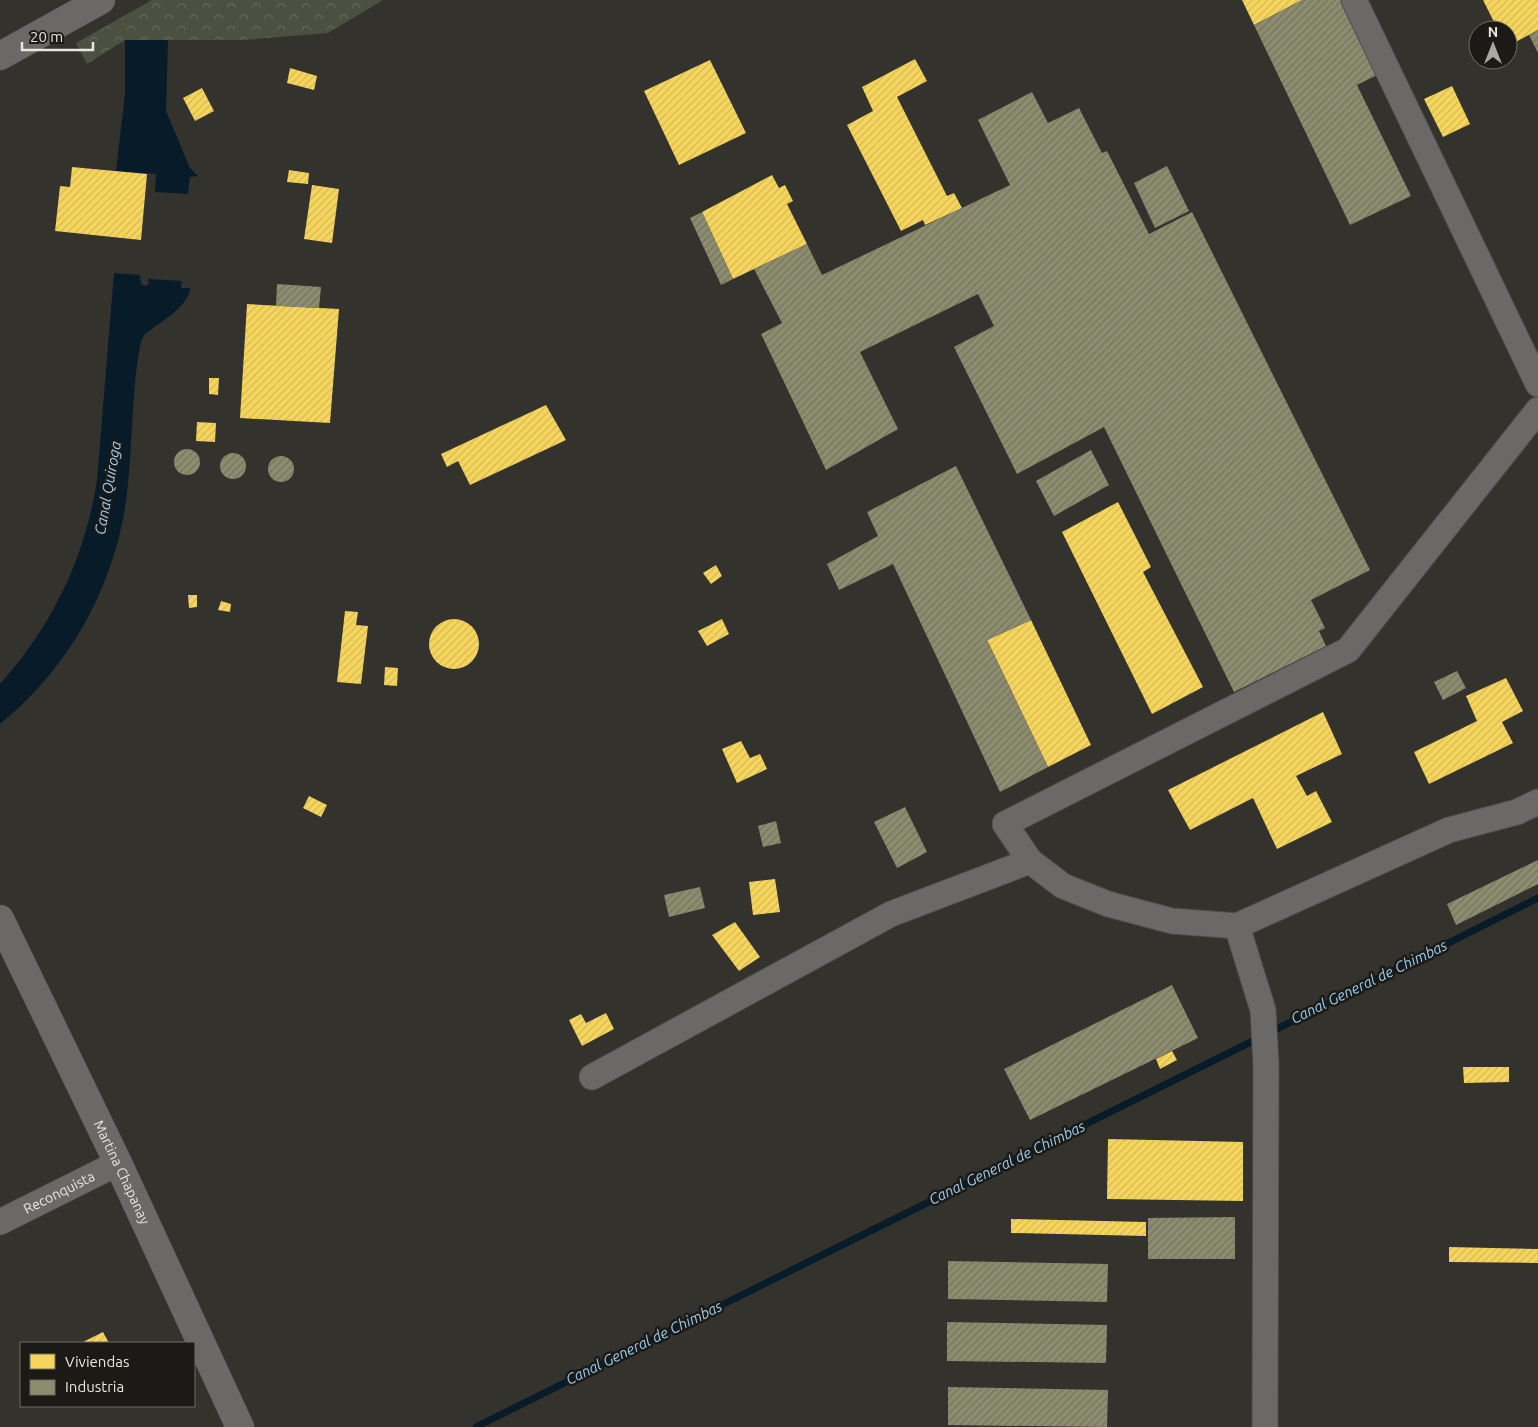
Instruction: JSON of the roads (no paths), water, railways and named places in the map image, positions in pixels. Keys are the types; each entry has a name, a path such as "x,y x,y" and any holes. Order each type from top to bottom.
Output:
{"main road":[{"path":"0,56 101,0"},
{"name":"Martina Chapanay","path":"0,919 118,1163 240,1427"}],"street":[{"path":"1354,0 1538,384"},
{"path":"1538,410 1348,650 1005,824 1030,861 1063,886 1108,904 1172,921 1237,926 1449,830 1517,812 1538,802"},
{"path":"592,1077 891,914 1030,861"},
{"path":"1237,926 1263,1010 1266,1064 1265,1427"},
{"name":"Reconquista","path":"0,1222 118,1163"}],"water":[{"path":"125,40 168,40 166,111 190,168 198,176 190,177 188,194 155,192 156,174 116,171 125,94"},
{"name":"Canal Quiroga","path":"114,273 140,275 141,284 145,286 149,284 148,279 182,281 181,288 190,288 185,302 165,320 145,334 141,341 135,378 129,474 122,526 113,559 101,590 86,621 48,677 25,702 0,724 0,684 35,639 64,590 75,564 92,509 97,480"}],"waterway":[{"name":"Canal General de Chimbas","path":"1269,1033 1538,898"},
{"name":"Canal General de Chimbas","path":"476,1427 1259,1038"}]}
